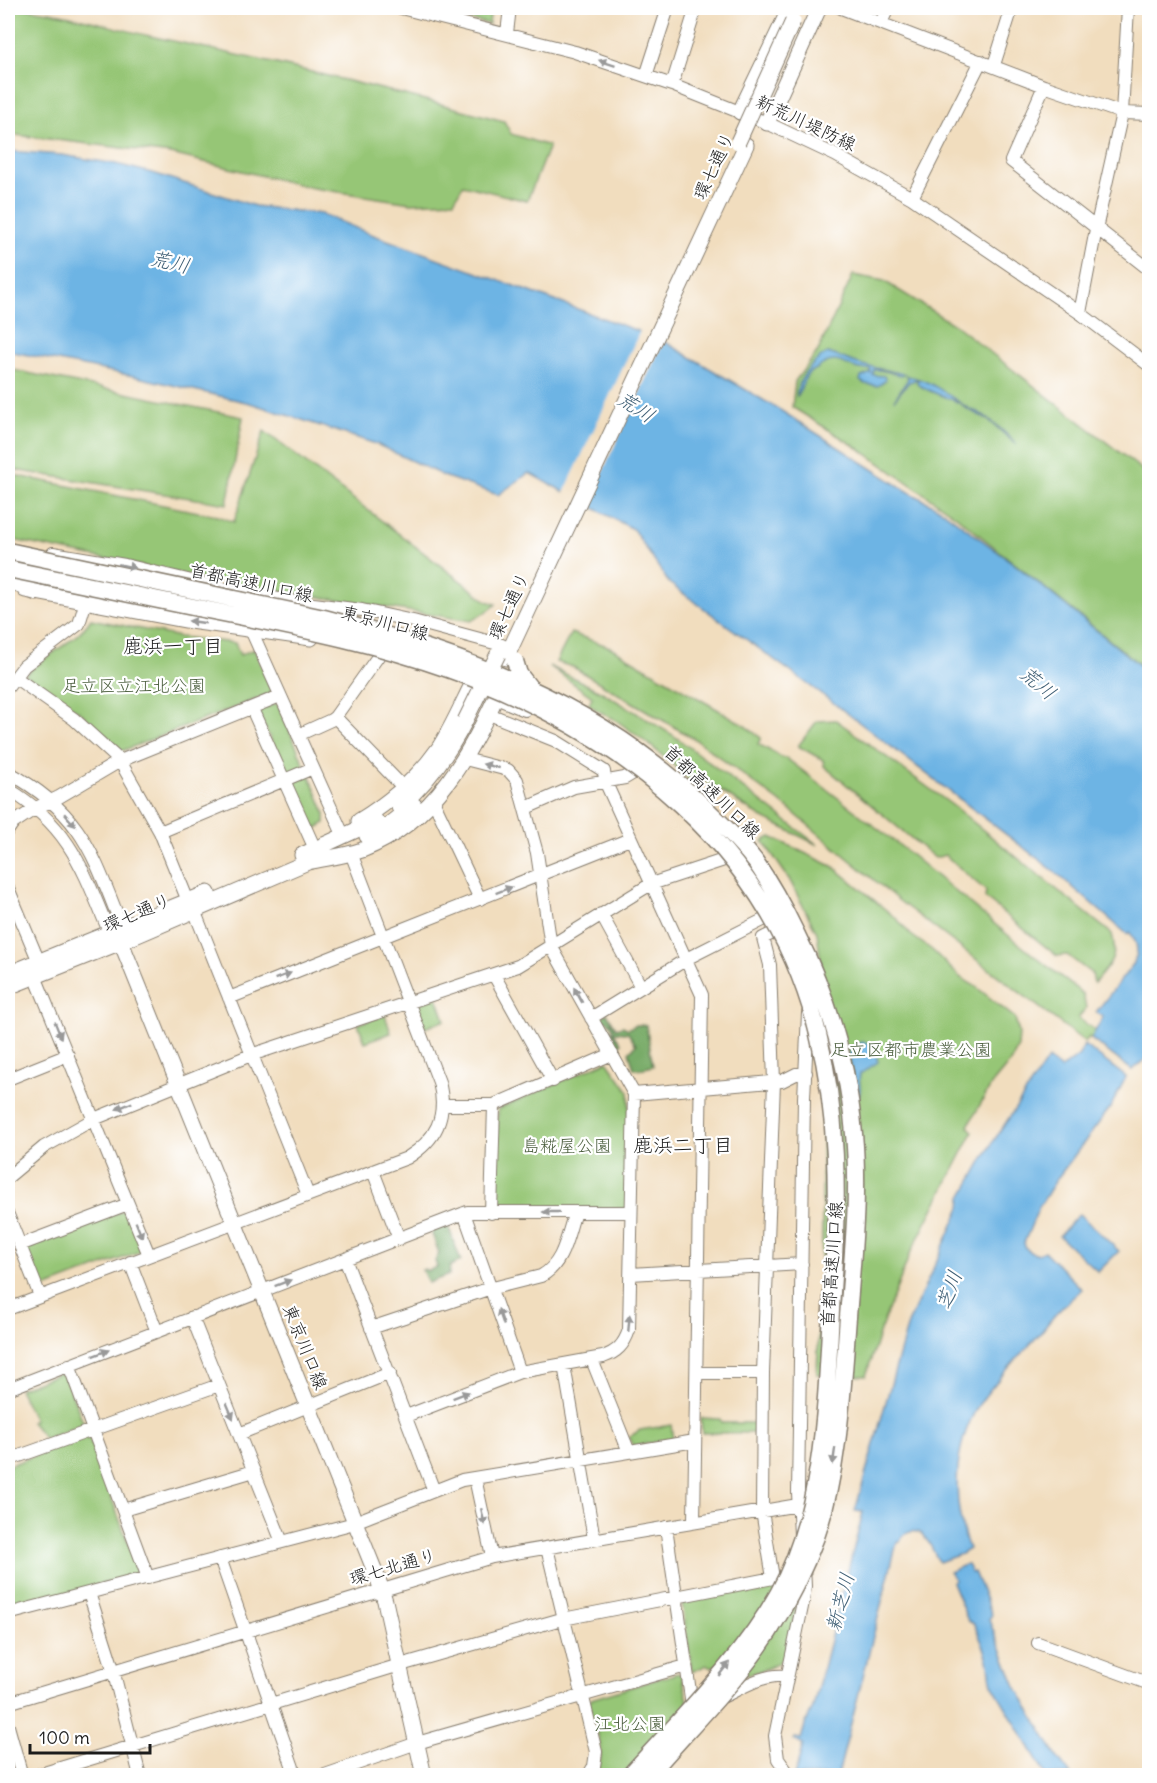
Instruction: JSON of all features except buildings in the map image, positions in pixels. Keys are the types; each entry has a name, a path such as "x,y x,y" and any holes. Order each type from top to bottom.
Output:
{"highway":[{"path":"8,555 207,597 257,611"},
{"name":"首都高速川口線","path":"8,555 324,618 375,631 459,657 551,699 620,737 672,776 730,832 768,881 804,948 828,1008 846,1074 854,1129 857,1189 855,1228 838,1423 831,1476 822,1518 809,1555 790,1595 755,1651 648,1776"},
{"name":"首都高速川口線","path":"8,569 342,638 451,670 516,697 594,738 642,771 681,804 742,872 778,931 799,975 818,1031 832,1110 836,1157 836,1231 822,1437 817,1474 809,1513 797,1552 769,1609 715,1679 629,1776"},
{"path":"8,579 36,592"},
{"path":"207,597 225,589"},
{"path":"507,650 519,674 533,693 615,742 674,787 723,836 754,874"},
{"path":"566,710 641,756 687,794 731,838 747,859 774,906 809,975 832,1046 841,1093 848,1189 847,1238 836,1373 838,1423"}],"main road":[{"name":"環七通り","path":"315,852 371,834 404,814 447,771 507,650 740,147 796,15 810,8"},
{"path":"767,123 819,8"},
{"path":"740,112 796,15"},
{"name":"東京川口線","path":"8,555 295,619 387,642 440,658 500,691"},
{"name":"東京川口線","path":"8,586 190,621 328,641 475,679"},
{"path":"315,852 340,830 379,808 404,788 440,746 475,679"},
{"path":"315,852 351,853 399,831 433,800 465,759 500,691"},
{"name":"環七通り","path":"8,987 37,969 315,852 385,816 408,799 439,765 470,723"},
{"name":"東京川口線","path":"118,935 356,1522 381,1589 424,1776"},
{"name":"環七通り","path":"8,974 37,969"}],"street":[{"name":"新荒川堤防線","path":"401,8 424,10 507,33 646,76 767,123 835,155 912,198 1080,313 1149,366"},
{"path":"507,33 510,8"},
{"path":"646,76 668,8"},
{"path":"672,85 696,8"},
{"path":"841,8 1044,86 1122,112 1149,114"},
{"path":"881,23 888,8"},
{"path":"994,65 1012,8"},
{"path":"1080,313 1122,112 1128,8"},
{"path":"912,198 981,61"},
{"path":"1044,86 1011,161 1149,270"},
{"path":"8,545 125,565 225,589 289,601 362,610 413,621 507,650"},
{"path":"86,602 79,624 24,666 12,682 74,719 120,761 160,832 308,1195"},
{"path":"251,630 340,830"},
{"path":"298,735 335,717 379,655"},
{"path":"500,691 599,717 661,758 721,816 775,885 789,908 806,961 810,994 807,1018 798,1505 804,1572 803,1602 775,1736 778,1759 790,1776"},
{"path":"500,691 634,772 671,801 727,859 768,918 798,979 804,996 807,1018"},
{"path":"8,830 19,819 36,808 120,761 280,696"},
{"path":"252,709 315,852"},
{"path":"489,714 571,749 604,771 605,781 630,839 702,995 694,1522"},
{"path":"335,717 404,788"},
{"path":"406,1416 520,1372 592,1360 613,1353 622,1346 629,1323 634,1094 551,946 537,853 519,783 514,774 508,770 465,759"},
{"path":"160,832 313,768"},
{"path":"8,772 34,787 51,801 72,821 89,846 118,935"},
{"path":"526,808 574,787 625,778 634,772"},
{"path":"8,789 36,808 57,829 74,852 118,935"},
{"path":"433,800 480,899"},
{"path":"229,998 630,839"},
{"path":"8,1177 44,1147 94,1119 251,1055 518,966 651,884 727,859 747,847"},
{"path":"8,1309 406,1158 427,1143 437,1126 443,1106 439,1082 351,853"},
{"path":"8,888 68,1054 148,1255"},
{"path":"591,1018 686,959 789,908"},
{"path":"601,914 641,987"},
{"path":"772,1578 762,1511 766,1265 774,1082 770,965 763,938 775,932"},
{"path":"494,975 553,1081"},
{"path":"8,1079 68,1054"},
{"path":"443,1106 494,1105 612,1054"},
{"path":"634,1094 774,1082 806,1073"},
{"path":"491,1213 494,1105"},
{"path":"373,1171 399,1239"},
{"path":"20,1245 128,1204"},
{"path":"372,1328 491,1289 541,1276 550,1271 561,1255 575,1212"},
{"path":"8,1389 464,1213 631,1212"},
{"path":"464,1213 520,1372"},
{"path":"8,1215 40,1296"},
{"path":"345,1259 434,1491"},
{"path":"130,1262 157,1332"},
{"path":"631,1274 802,1264"},
{"path":"192,1317 282,1542"},
{"path":"592,1360 629,1452"},
{"path":"69,1365 148,1578"},
{"path":"564,1365 594,1539"},
{"path":"697,1372 763,1373"},
{"path":"239,1434 390,1373"},
{"path":"8,1460 219,1385"},
{"path":"8,1614 356,1522 462,1480 695,1441"},
{"path":"123,1510 254,1471"},
{"path":"475,1478 492,1557"},
{"name":"環七北通り","path":"8,1703 492,1557 798,1505"},
{"path":"666,1527 693,1713"},
{"path":"547,1548 596,1752 594,1766 588,1776"},
{"path":"220,1558 296,1776"},
{"path":"34,1776 564,1619 804,1572"},
{"path":"89,1593 113,1671 140,1776"},
{"path":"1038,1642 1149,1684"},
{"path":"322,1776 417,1743 686,1666"},
{"path":"640,1776 693,1713 707,1703 754,1682 775,1676 786,1676"},
{"path":"8,1726 22,1776"}],"green space":[{"path":"8,8 61,14 416,98 504,121 511,134 549,146 527,201 463,185 454,201 411,203 313,188 171,154 8,134"},
{"path":"430,8 491,8 489,24 429,10"},
{"path":"853,275 884,281 955,325 1149,475 1149,672 956,516 858,448 792,407 795,381 818,351"},
{"path":"8,369 243,417 227,504 8,469"},
{"path":"264,431 487,601 496,604 471,621 199,578 8,539 8,474 218,516 234,522"},
{"name":"足立区立江北公園","path":"91,619 180,637 235,643 240,655 254,649 272,689 270,694 122,751 81,713 25,675 78,634"},
{"path":"571,633 610,647 741,723 761,738 758,744 786,758 903,848 1083,994 1086,1008 1078,1018 1096,1031 1091,1039 1089,1037 1085,1042 898,900 789,809 696,740 573,667 556,662"},
{"path":"549,666 602,692 673,735 818,845 761,817 705,781 700,779 692,783 647,743 617,721 592,707 589,704 592,697"},
{"path":"278,704 304,764 302,769 288,774 258,714 260,710"},
{"path":"836,720 952,805 1112,934 1113,956 1094,983 1092,974 1067,955 1057,956 985,898 986,891 945,855 935,858 824,766 823,760 798,746 817,721"},
{"path":"307,775 310,776 325,813 325,823 314,830 311,829 290,783"},
{"name":"足立区都市農業公園","path":"771,837 834,867 898,920 911,935 932,950 961,978 975,986 1015,1018 1019,1033 1018,1047 1011,1061 992,1084 968,1126 973,1132 910,1254 880,1331 866,1376 817,1374 826,1019 823,977 817,933 789,879 763,841"},
{"path":"437,997 445,1020 425,1028 416,1007 417,1004"},
{"path":"607,1013 616,1028 623,1026 628,1029 635,1025 646,1025 653,1066 634,1069 629,1052 636,1045 628,1033 614,1032 611,1024 605,1020 603,1025 615,1034 621,1043 615,1051 598,1018"},
{"path":"385,1015 391,1033 365,1042 358,1024"},
{"name":"島糀屋公園","path":"607,1061 629,1092 629,1205 625,1209 499,1208 494,1206 498,1109"},
{"path":"124,1210 127,1211 141,1251 45,1288 41,1286 26,1251 28,1247"},
{"path":"448,1226 461,1261 450,1266 449,1275 428,1283 422,1270 427,1271 437,1267 435,1261 439,1253 432,1231"},
{"path":"63,1372 84,1424 45,1439 31,1422 34,1420 19,1389"},
{"path":"701,1418 720,1419 722,1423 759,1423 758,1433 702,1433"},
{"path":"671,1425 673,1439 634,1446 629,1437 640,1430"},
{"path":"88,1435 139,1572 8,1610 8,1466"},
{"path":"790,1579 799,1592 790,1638 784,1655 778,1663 747,1675 734,1660 712,1667 707,1665 692,1672 682,1603 685,1600"},
{"name":"江北公園","path":"678,1673 682,1676 689,1705 629,1775 596,1776 601,1758 588,1702 591,1699"}],"water":[{"name":"荒川","path":"8,151 62,155 116,164 156,174 255,206 322,214 368,233 660,339 940,509 1017,566 1149,673 1149,1056 1132,1070 1091,1039 1103,1017 1096,1012 1136,959 1136,943 1132,935 1129,932 1127,934 1054,871 835,704 669,583 633,529 529,473 498,495 446,477 376,444 250,403 133,376 8,351"},
{"path":"828,353 862,365 905,374 902,376 874,370 873,375 884,376 886,380 878,386 865,384 860,381 861,377 871,373 870,369 855,368 832,361 809,373 797,396 800,383 807,371"},
{"path":"907,376 918,379 909,382 894,400 908,379"},
{"path":"918,379 931,384 979,413 995,424 1017,444 988,420 960,403 917,384"},
{"path":"862,1042 870,1044 878,1062 860,1074 860,1093 856,1097 849,1055 853,1046"},
{"path":"1084,1045 1126,1077 1110,1108 1056,1180 1039,1207 1024,1243 1032,1253 1038,1254 1044,1251 1082,1289 1056,1314 998,1380 978,1406 969,1423 959,1458 957,1477 963,1532 969,1549 939,1562 921,1533 914,1531 908,1533 900,1542 897,1542 838,1775 794,1776 803,1745 794,1740 795,1738 801,1739 813,1707 863,1512 855,1511 908,1324 961,1207 962,1197 993,1142 1048,1059 1061,1069 1079,1055"},
{"path":"1079,1214 1119,1251 1098,1272 1059,1236"},
{"path":"967,1564 971,1573 974,1572 992,1614 989,1620 1016,1686 1057,1757 1071,1775 1046,1775 992,1684 985,1649 974,1624 968,1621 952,1582 955,1580 949,1572"}],"pier":[{"path":"641,329 665,338 586,507 563,495"}],"district":[{"name":"鹿浜一丁目","path":"173,646"},
{"name":"鹿浜二丁目","path":"683,1145"}],"water label":[{"name":"芝川","path":"949,1290"},
{"name":"新芝川","path":"840,1602"}]}
